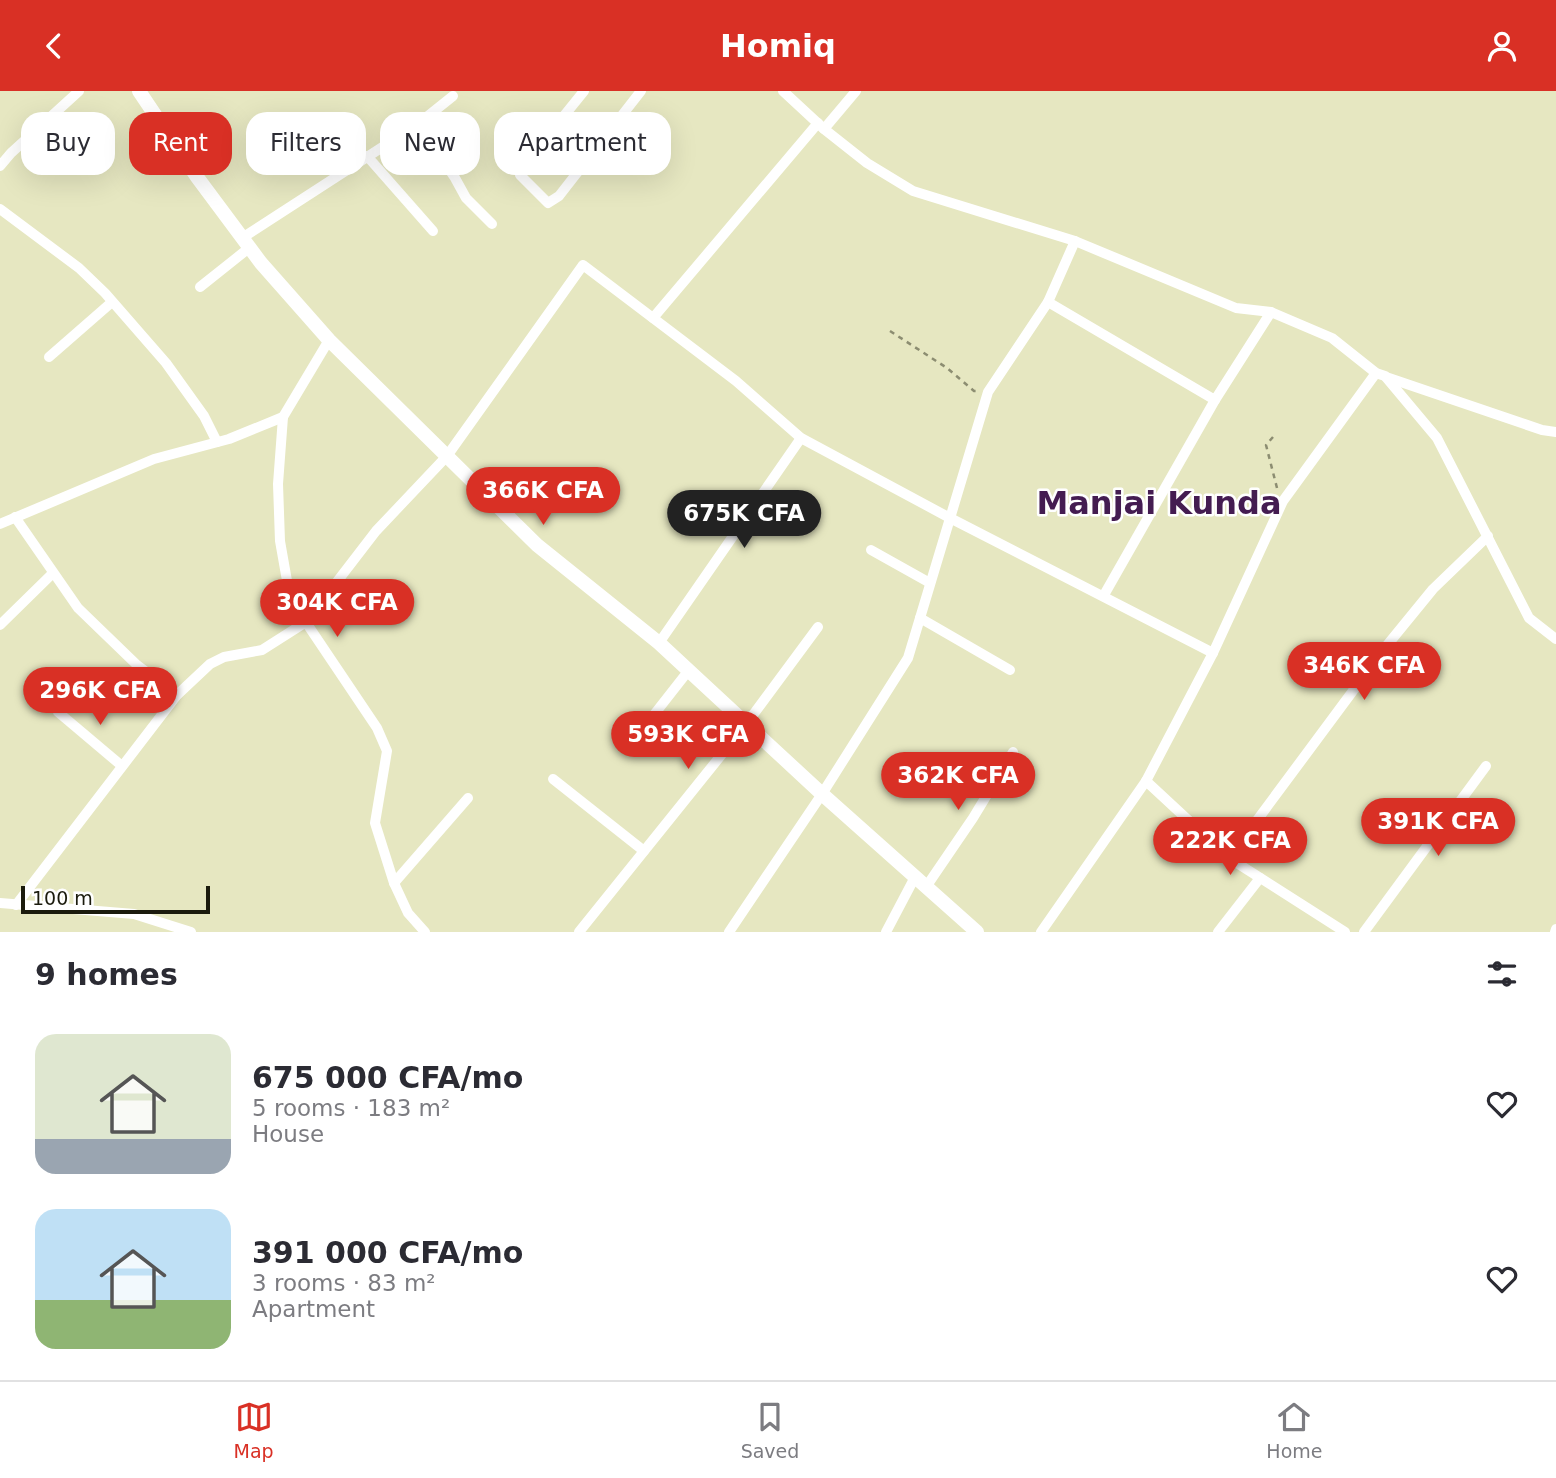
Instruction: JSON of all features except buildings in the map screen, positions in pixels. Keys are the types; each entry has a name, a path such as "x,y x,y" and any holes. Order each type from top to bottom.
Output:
{"street":[{"path":"0,166 10,153 79,91"},
{"path":"139,91 246,243 329,340 537,545 659,643 822,794 977,932"},
{"path":"584,91 521,169 520,175 524,181 548,204 559,196 641,91"},
{"path":"783,91 867,163 913,191 1075,241 1236,308 1271,312 1332,338 1381,375 1437,438 1530,618 1556,639"},
{"path":"653,318 821,126 856,91"},
{"path":"433,112 453,96"},
{"path":"200,287 246,243 380,148"},
{"path":"367,156 433,230"},
{"path":"453,175 466,198 492,224"},
{"path":"0,209 79,268 112,302 166,363 194,401 217,442"},
{"path":"729,932 822,794 908,657 988,392 1048,302 1075,241"},
{"path":"16,905 177,695 210,664 224,657 262,650 306,622 376,531 447,456 583,265 736,381 802,438 950,518 1213,653"},
{"path":"49,357 112,302"},
{"path":"1048,302 1215,400"},
{"path":"1104,595 1215,400 1271,312"},
{"path":"329,340 283,417 278,484 280,541 289,592 377,728 387,751 375,823 394,883 408,913 425,932"},
{"path":"1381,375 1542,430 1556,432"},
{"path":"1041,932 1146,781 1213,653 1283,501 1381,375"},
{"path":"0,524 155,459 217,442 283,417"},
{"path":"659,643 802,438"},
{"path":"15,517 78,608 137,665 177,695"},
{"path":"1229,858 1392,639 1433,589 1488,536"},
{"path":"871,550 930,583"},
{"path":"0,625 52,573"},
{"path":"920,618 1010,670"},
{"path":"579,932 747,723 818,627"},
{"path":"649,721 689,670"},
{"path":"58,712 122,766"},
{"path":"886,932 921,882 973,818 1013,752"},
{"path":"1364,932 1486,766"},
{"path":"553,779 644,851"},
{"path":"1146,781 1229,858 1345,932"},
{"path":"394,883 468,798"},
{"path":"1218,932 1260,878"},
{"path":"0,903 134,914 191,932"}],"path":[{"path":"890,331 947,368 974,391 988,392"},
{"path":"1273,437 1266,445 1283,501"}],"district":[{"name":"Manjai Kunda","path":"1159,503"}]}
